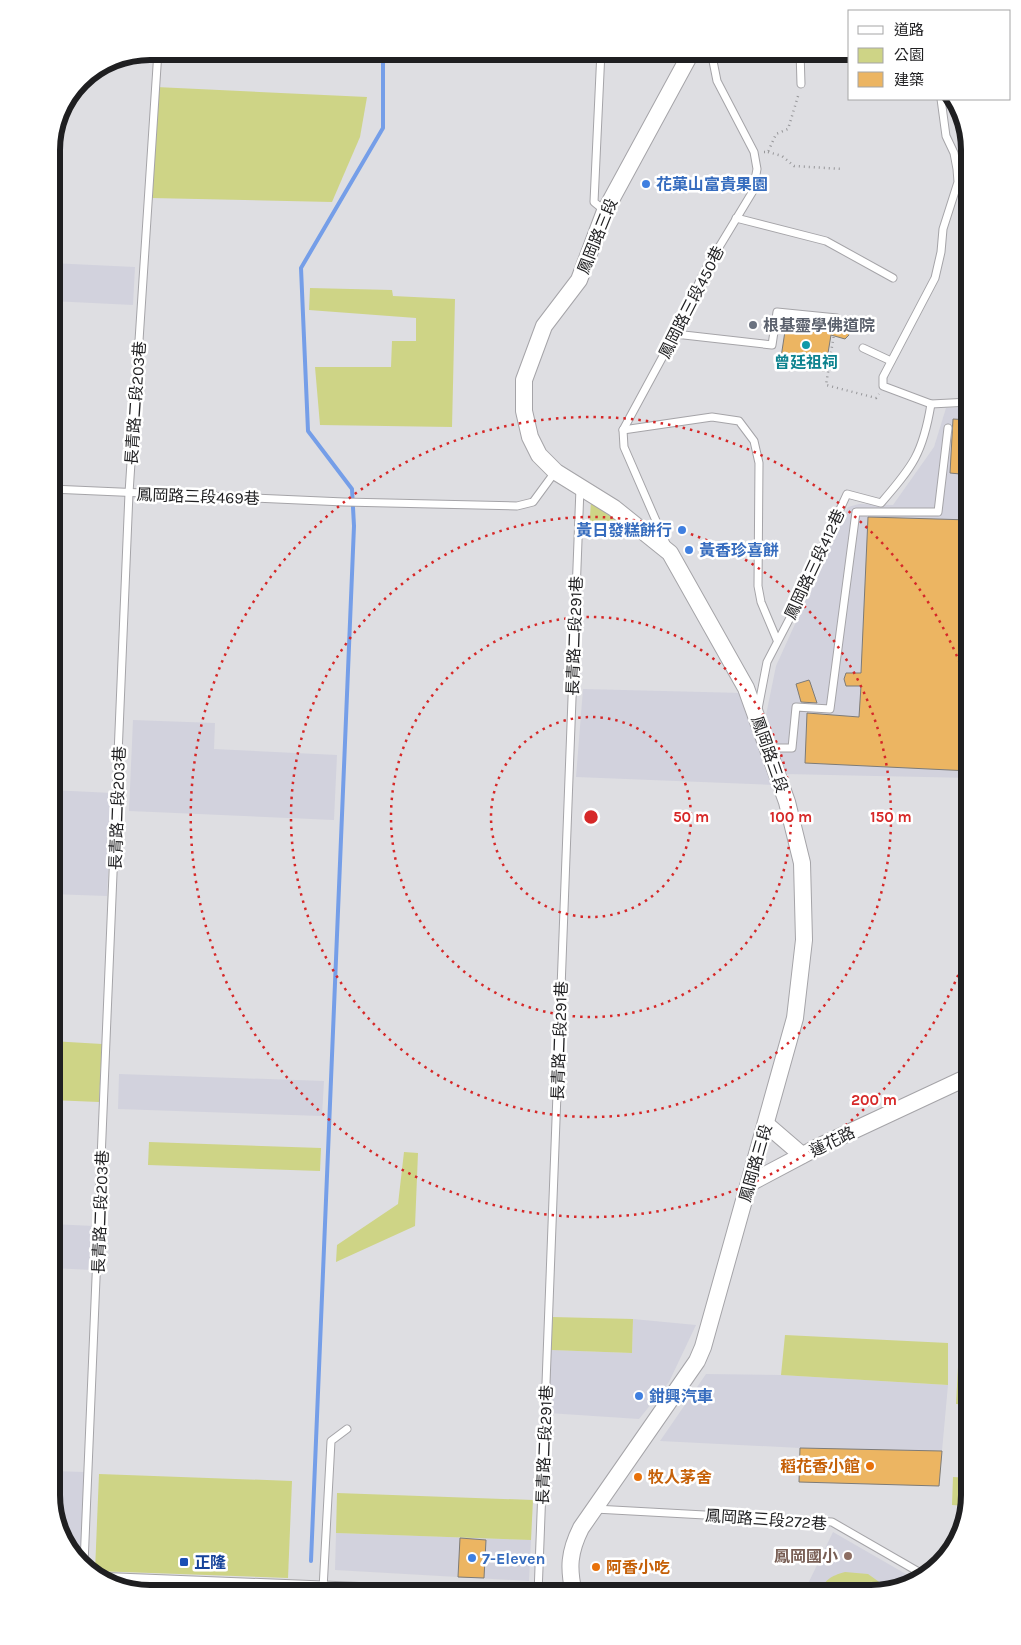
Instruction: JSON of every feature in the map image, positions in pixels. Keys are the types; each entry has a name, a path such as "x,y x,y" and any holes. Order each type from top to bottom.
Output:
{"street":[{"name":"鳳岡路三段","path":"572,1585 569,1571 573,1544 697,1361 796,1018 804,940 802,863 787,802 757,714 746,688 670,553 614,508 556,472 539,455 530,437 524,411 524,380 544,326 579,280 605,211 687,60"},
{"name":"蓮花路","path":"750,1182 802,1155 961,1080"},
{"path":"766,1124 802,1155"},
{"path":"124,1581 226,1585"}],"lane":[{"name":"長青路二段203巷","path":"84,1556 129,492 157,60"},
{"path":"601,60 594,202 605,211"},
{"name":"鳳岡路三段450巷","path":"623,430 675,334 704,272 753,191 757,169 754,152 717,81 713,60"},
{"path":"800,60 801,84"},
{"path":"941,100 946,136 956,161 958,182 943,229 941,252 934,278 882,377 883,386 930,404 961,402"},
{"path":"736,218 826,241 893,278"},
{"path":"675,334 772,345 777,312 837,318"},
{"path":"863,348 891,361"},
{"name":"鳳岡路三段412巷","path":"757,714 767,662 792,614 847,494 881,503 911,469 926,435 930,404"},
{"path":"670,553 624,448 623,430 712,417 739,421 754,440 759,463 758,586 761,602 777,640"},
{"path":"768,748 792,748 796,707 830,709 856,512 938,512 948,428"},
{"name":"鳳岡路三段469巷","path":"60,489 344,502 517,506 533,502 556,472"},
{"name":"長青路二段291巷","path":"538,1585 580,488"},
{"path":"323,1585 331,1441 346,1429"},
{"name":"鳳岡路三段272巷","path":"595,1509 832,1522 918,1572"}],"path":[{"path":"768,152 776,134 788,128 801,84"},
{"path":"754,152 768,152 782,156 794,166 843,169"},
{"path":"837,318 826,385 876,398 883,386"}],"shaded area":[{"path":"60,263 135,267 133,305 60,301"},
{"path":"961,407 961,778 785,774 765,720 776,666 848,507 859,504 893,505 934,447 946,408"},
{"path":"583,689 743,693 776,785 576,777"},
{"path":"133,720 215,723 214,749 337,755 334,820 129,811"},
{"path":"60,790 112,793 107,896 60,894"},
{"path":"119,1074 324,1081 322,1116 118,1109"},
{"path":"60,1224 94,1226 92,1270 60,1268"},
{"path":"633,1319 696,1325 669,1382 639,1419 548,1413 551,1350 632,1353"},
{"path":"706,1374 781,1375 948,1385 942,1451 800,1448 660,1441"},
{"path":"60,1471 85,1472 83,1555 69,1535 65,1524 60,1501"},
{"name":"鳳岡國小","path":"833,1532 910,1576 883,1584 807,1585"},
{"path":"336,1533 531,1540 529,1581 335,1570"}],"green space":[{"path":"156,87 367,97 360,137 332,202 151,198"},
{"path":"310,288 392,290 393,296 455,299 452,427 320,425 315,367 391,367 392,341 416,341 416,318 309,310"},
{"path":"591,501 636,531 589,533"},
{"path":"60,1042 102,1044 99,1102 60,1100"},
{"path":"149,1142 321,1148 320,1171 148,1165"},
{"path":"404,1152 418,1153 415,1226 336,1262 337,1245 398,1204"},
{"path":"552,1317 633,1319 632,1353 551,1350"},
{"path":"785,1335 948,1343 948,1385 781,1375"},
{"path":"958,1367 961,1367 961,1404 956,1404"},
{"path":"99,1474 292,1481 288,1578 102,1571 95,1566"},
{"path":"953,1477 961,1477 960,1506 952,1505"},
{"path":"337,1493 533,1500 531,1540 336,1533"},
{"path":"845,1572 868,1574 882,1584 823,1585 835,1575"}],"building":[{"name":"曾廷祖祠","path":"787,318 832,325 832,329 844,328 848,331 849,335 845,339 831,335 825,371 780,364"},
{"path":"953,419 961,419 961,474 950,473"},
{"path":"868,517 961,520 961,771 805,763 807,713 859,717 861,686 846,686 844,679 846,673 861,673"},
{"path":"809,680 817,703 801,702 796,684"},
{"name":"稻花香小館","path":"800,1448 942,1451 939,1486 799,1482"},
{"name":"7-Eleven","path":"460,1538 486,1540 484,1578 458,1577"}],"waterway":[{"path":"311,1561 354,526 352,489 308,431 301,268 383,128 383,60"}],"place":[{"name":"花菓山富貴果園","path":"646,184"},
{"name":"根基靈學佛道院","path":"753,325"},
{"name":"曾廷祖祠","path":"806,345"},
{"name":"黃日發糕餅行","path":"682,530"},
{"name":"黃香珍喜餅","path":"689,550"},
{"name":"鉗興汽車","path":"639,1396"},
{"name":"稻花香小館","path":"870,1466"},
{"name":"牧人茅舍","path":"638,1477"},
{"name":"鳳岡國小","path":"848,1556"},
{"name":"7-Eleven","path":"472,1558"},
{"name":"正隆","path":"184,1562"},
{"name":"阿香小吃","path":"596,1567"}]}
